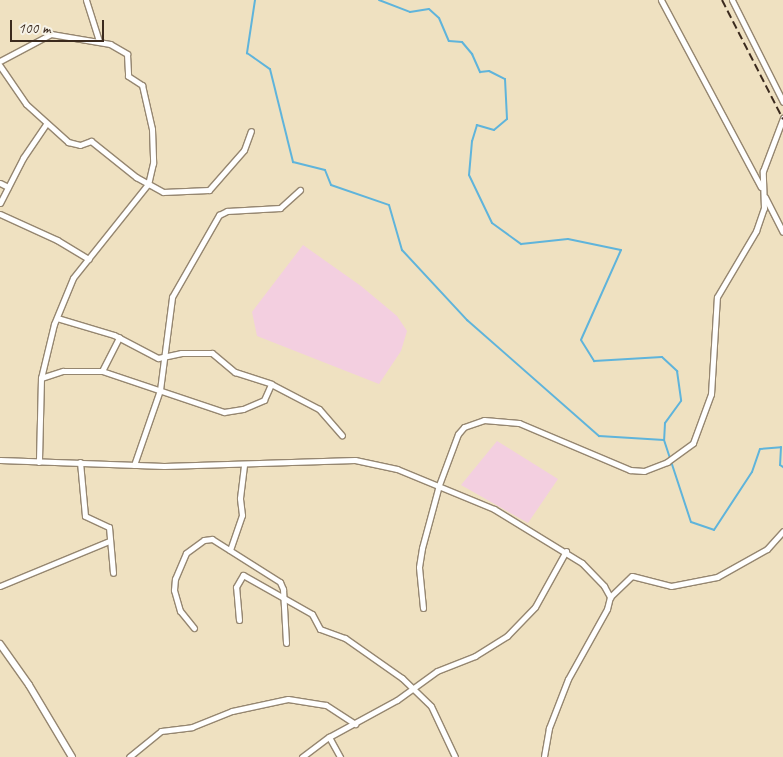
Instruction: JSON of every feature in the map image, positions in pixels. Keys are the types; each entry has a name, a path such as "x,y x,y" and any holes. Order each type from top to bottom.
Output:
{"street":[{"path":"86,0 99,41"},
{"path":"661,0 783,232"},
{"path":"732,0 783,102"},
{"path":"0,61 51,34 99,41 127,54 128,76 142,86 152,140 153,163 148,184 73,278 57,318 41,378 39,462"},
{"path":"0,66 20,97 46,124 75,145 93,142 148,184 177,193 209,190 244,150 251,131"},
{"path":"423,608 419,560 439,485 458,434 472,422 484,420 519,422 630,470 644,471 666,462 693,443 707,411 711,394 717,296 751,243 764,208 764,170 783,118"},
{"path":"0,203 22,158 46,124"},
{"path":"0,183 8,187"},
{"path":"134,465 160,390 165,357 166,328 172,297 219,214 230,211 274,210 300,190"},
{"path":"0,214 57,240 89,258"},
{"path":"57,318 120,337 147,354 165,357 181,353 212,354 235,372 271,384 319,409 342,435"},
{"path":"102,371 120,337"},
{"path":"41,378 63,371 102,371 224,412 259,403 268,394 271,384"},
{"path":"0,460 134,465 355,460 397,469 494,509 566,551 589,569 610,597"},
{"path":"80,462 86,516 108,525 113,573"},
{"path":"230,550 242,515 240,498 244,464"},
{"path":"543,756 549,728 568,679 607,610 610,597 632,576 671,586 717,577 761,554 783,531"},
{"path":"194,628 183,619 174,590 181,560 193,546 208,539 230,550 280,582 286,643"},
{"path":"0,586 109,541"},
{"path":"302,757 329,737 414,688 437,671 475,656 508,636 535,608 566,551"},
{"path":"239,620 235,598 241,576 251,578 312,614 320,630 346,638 414,688 431,706 455,757"},
{"path":"0,644 29,685 72,757"},
{"path":"128,757 161,731 192,727 232,711 288,699 326,705 354,724"},
{"path":"329,737 340,757"}],"shaded area":[{"path":"303,245 361,286 397,316 407,331 401,351 379,384 257,336 252,312"},
{"path":"497,441 558,479 528,523 461,485"}],"waterway":[{"path":"255,0 247,53 270,69 293,162 325,170 331,185 389,205 402,250 467,320 599,436 664,440"},
{"path":"379,0 410,12 429,9 439,18 449,41 462,42 472,54 480,72 489,71 505,79 507,119 494,130 477,125 472,141 469,175 492,223 521,244 568,239 621,250 581,340 594,361 662,357 677,371 681,401 665,423 664,440 691,522 714,530 752,472 760,449 781,447 780,465 783,467"}],"railway":[{"path":"722,0 783,119"}]}
